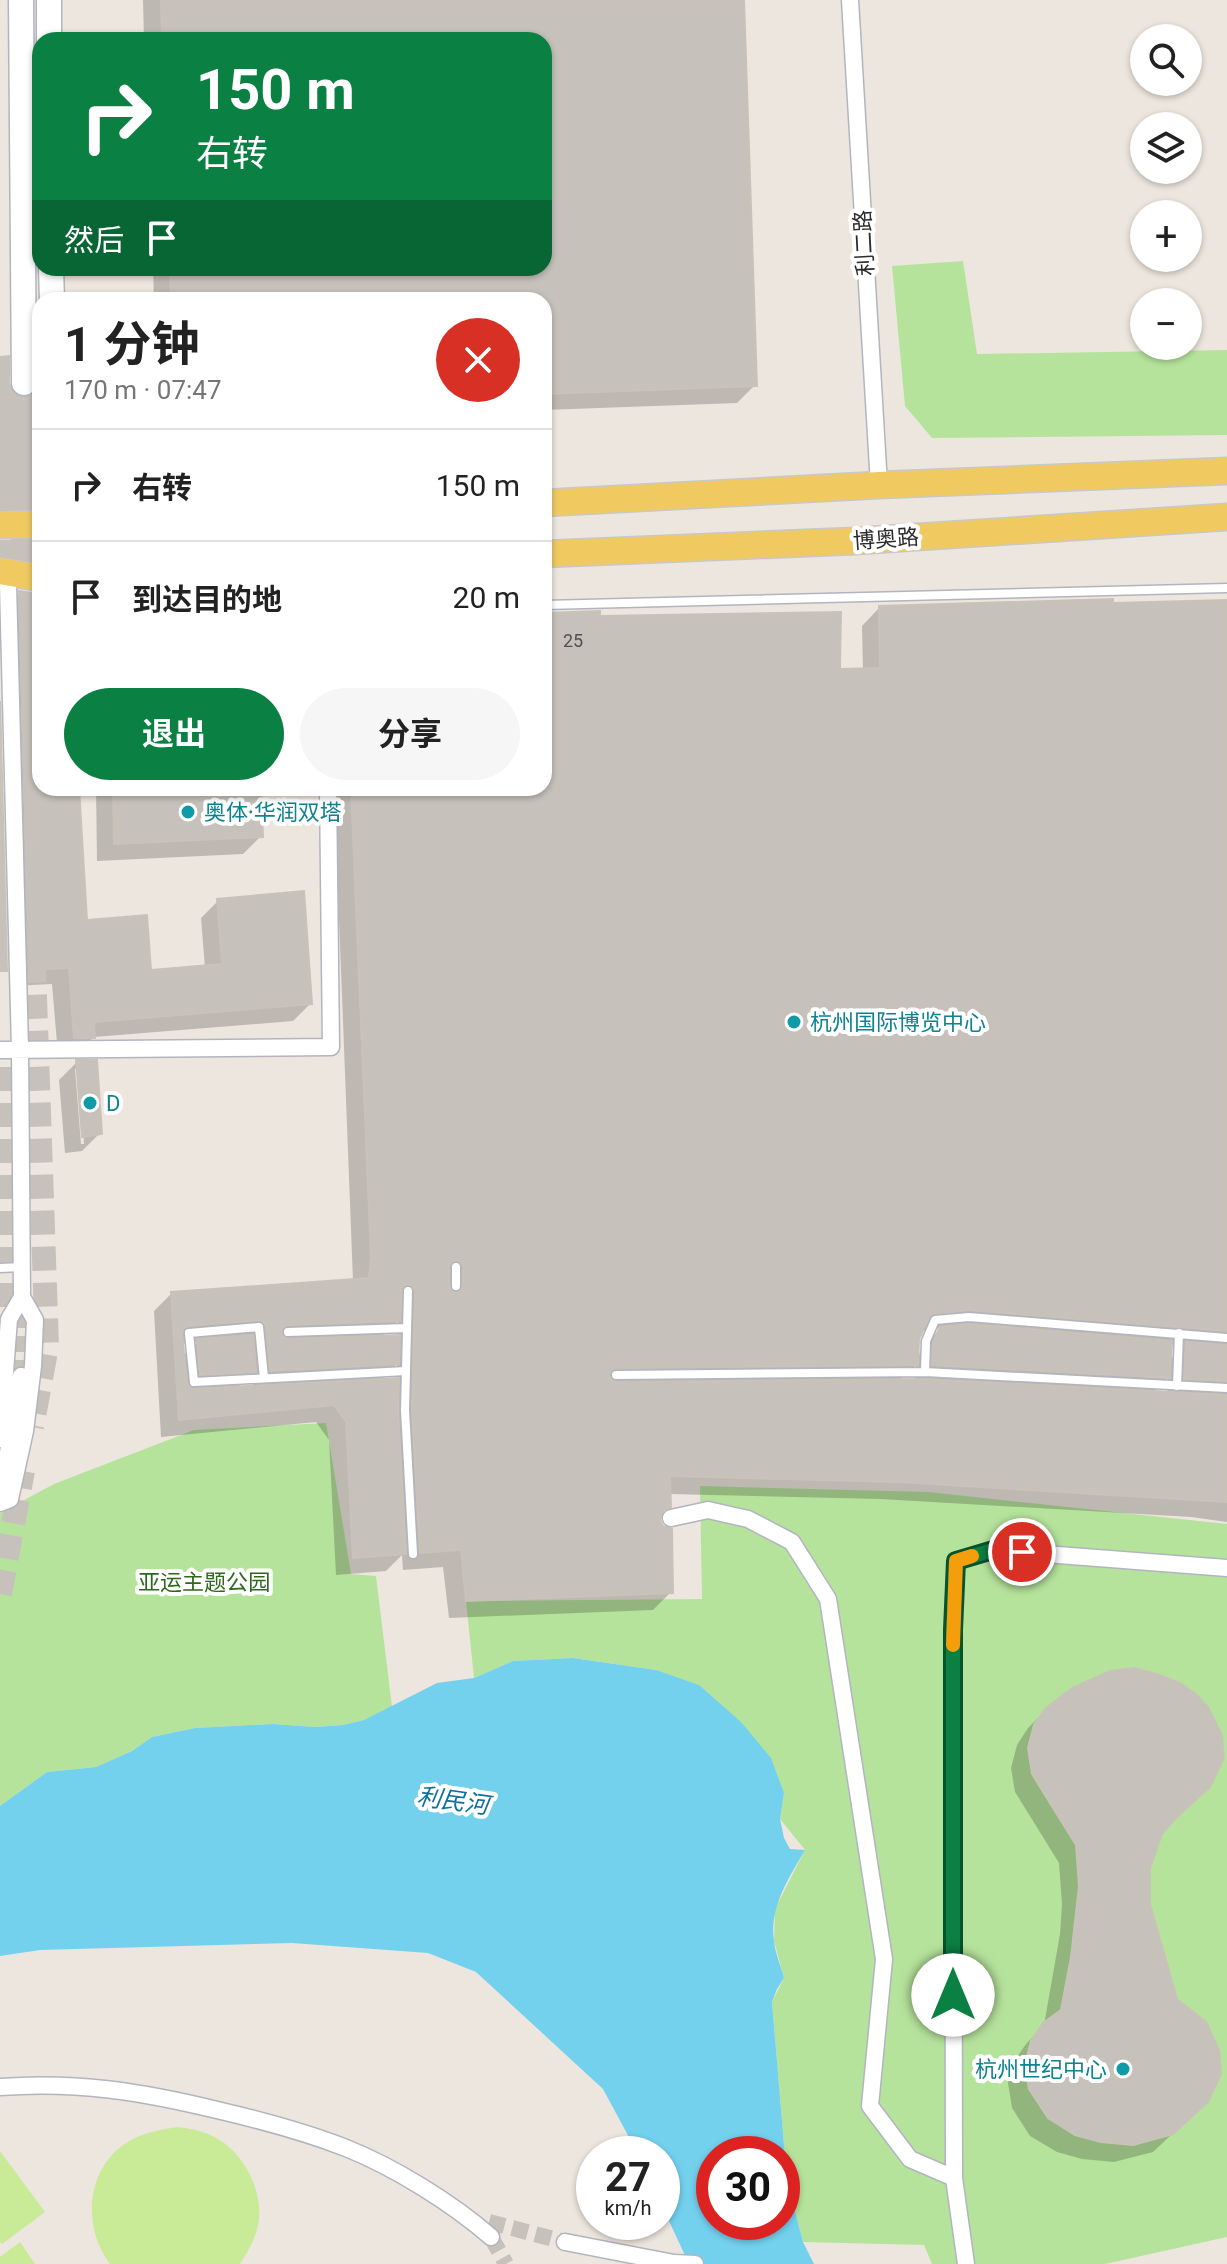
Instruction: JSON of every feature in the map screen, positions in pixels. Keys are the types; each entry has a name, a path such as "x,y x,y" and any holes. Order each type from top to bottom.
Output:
{"main road":[{"path":"21,0 24,383"},
{"path":"49,0 49,32"},
{"path":"552,503 1227,471"},
{"name":"博奥路","path":"552,554 855,541 1227,517"},
{"path":"0,525 32,524"},
{"path":"3,580 32,580"}],"street":[{"name":"利二路","path":"850,0 879,485"},
{"path":"3,580 20,1049 22,1297 35,1320 25,1431 10,1499 0,1501 21,1376"},
{"path":"0,1050 331,1047 328,796"},
{"path":"0,1439 9,1319 22,1297"},
{"path":"671,1518 708,1510 748,1519 792,1542 828,1599 884,1959 870,2106 910,2159 954,2178"},
{"path":"966,2264 954,2178 953,1630 956,1561 993,1550 1227,1568"},
{"path":"0,2087 89,2086 162,2096 254,2119 347,2148 413,2182 490,2229"},
{"path":"565,2242 674,2263 695,2264"}],"lane":[{"path":"552,605 1227,588"},
{"path":"0,1268 22,1267"},
{"path":"456,1267 456,1286"},
{"path":"408,1291 405,1410 413,1554"},
{"path":"925,1372 926,1341 935,1320 969,1317 1227,1338"},
{"path":"264,1378 259,1327 189,1333 194,1382 406,1371"},
{"path":"288,1332 407,1328"},
{"path":"1177,1386 1179,1333"},
{"path":"616,1375 925,1372 1227,1388"}],"green space":[{"path":"963,261 977,354 1130,352 1130,360 1202,360 1202,350 1227,350 1227,435 932,438 905,406 892,266"},
{"name":"亚运主题公园","path":"326,1423 351,1574 376,1576 392,1707 364,1720 343,1725 273,1724 195,1728 152,1737 132,1751 96,1767 47,1772 0,1806 0,1513 54,1484 194,1430"},
{"name":"杭州世纪中心","path":"700,1486 928,1492 1227,1524 1227,2237 1105,2264 932,2264 924,2245 803,2242 800,2230 800,2136 783,2136 772,2002 784,1978 774,1941 775,1909 805,1850 780,1819 784,1793 656,1670 573,1658 513,1661 474,1678 466,1601 702,1599"},
{"path":"177,2127 215,2137 245,2165 259,2205 258,2225 252,2243 240,2264 110,2264 101,2250 92,2218 95,2185 101,2170 110,2157 129,2141"},
{"path":"0,2151 45,2212 2,2244 0,2242"},
{"path":"20,2242 35,2264 0,2264 0,2257"}],"water":[{"name":"利民河","path":"573,1658 656,1670 699,1685 741,1722 771,1758 784,1793 780,1819 784,1838 790,1849 805,1850 777,1905 773,1928 784,1978 772,2002 783,2136 696,2136 696,2240 800,2240 800,2230 814,2264 689,2264 678,2240 680,2136 628,2136 603,2089 476,1972 428,1953 292,1943 40,1950 0,1956 0,1806 47,1772 96,1767 132,1751 152,1737 195,1728 273,1724 343,1725 364,1720 437,1683 474,1678 513,1661"}],"building":[{"path":"161,0 744,0 757,386 552,394 552,292 171,292 170,276 552,276 552,32 162,32"},
{"path":"9,356 12,391 25,398 32,395 32,508 0,509 0,357"},
{"path":"32,540 32,561 0,555 0,541"},
{"path":"19,591 32,593 32,796 79,796 87,920 147,915 151,970 222,964 217,899 304,891 312,1004 94,1022 95,1038 74,1038 69,968 29,970"},
{"name":"杭州国际博览中心","path":"1113,599 1113,603 1227,600 1227,1331 968,1310 930,1315 919,1339 918,1365 616,1368 610,1371 609,1376 616,1382 925,1379 1227,1395 1227,1502 899,1482 670,1476 671,1507 663,1510 660,1520 663,1526 672,1529 673,1593 466,1601 461,1550 420,1553 412,1410 415,1291 412,1286 407,1284 402,1288 400,1321 288,1325 281,1331 288,1339 400,1335 399,1364 270,1371 266,1326 261,1320 188,1326 183,1329 187,1383 192,1389 399,1378 406,1554 353,1558 346,1422 334,1405 179,1420 171,1292 369,1278 371,1257 351,796 552,796 552,613 600,611 600,616 841,612 840,669 880,668 879,606","holes":["455,1260 460,1261 463,1287 457,1293 452,1292 449,1266"]},
{"path":"0,701 7,971 0,971"},
{"name":"奥体·华润双塔","path":"113,796 261,796 263,837 114,844"},
{"name":"D","path":"76,1060 97,1060 102,1134 82,1137"},
{"path":"969,1324 1172,1341 1170,1378 932,1365 933,1343 940,1327"},
{"path":"253,1335 256,1372 200,1375 197,1339"},
{"path":"1186,1342 1227,1345 1227,1381 1184,1379"},
{"path":"1134,1668 1180,1683 1196,1694 1208,1707 1222,1735 1224,1758 1210,1787 1162,1834 1150,1868 1150,1904 1177,1999 1206,2022 1219,2050 1221,2074 1208,2102 1173,2134 1133,2145 1101,2142 1075,2135 1048,2118 1029,2089 1025,2064 1031,2041 1043,2023 1061,2010 1079,1886 1076,1845 1032,1774 1028,1748 1034,1725 1046,1708 1072,1688 1110,1671"}],"tunnel":[{"path":"24,383 22,619 47,1346 32,1427"},
{"path":"0,1067 2,1349"},
{"path":"21,1376 22,1297"},
{"path":"455,1299 461,1418 473,1536 671,1518"},
{"path":"0,1594 23,1471"},
{"path":"489,2222 565,2242"},
{"path":"491,2237 506,2264"}],"slow traffic":[{"path":"953,1645 956,1561 972,1556"}],"place":[{"name":"奥体·华润双塔","path":"188,812"},
{"name":"杭州国际博览中心","path":"794,1022"},
{"name":"D","path":"90,1103"},
{"name":"杭州世纪中心","path":"1123,2069"}],"route":[{"path":"953,1995 953,1630 956,1561 993,1550 1022,1552"}]}
